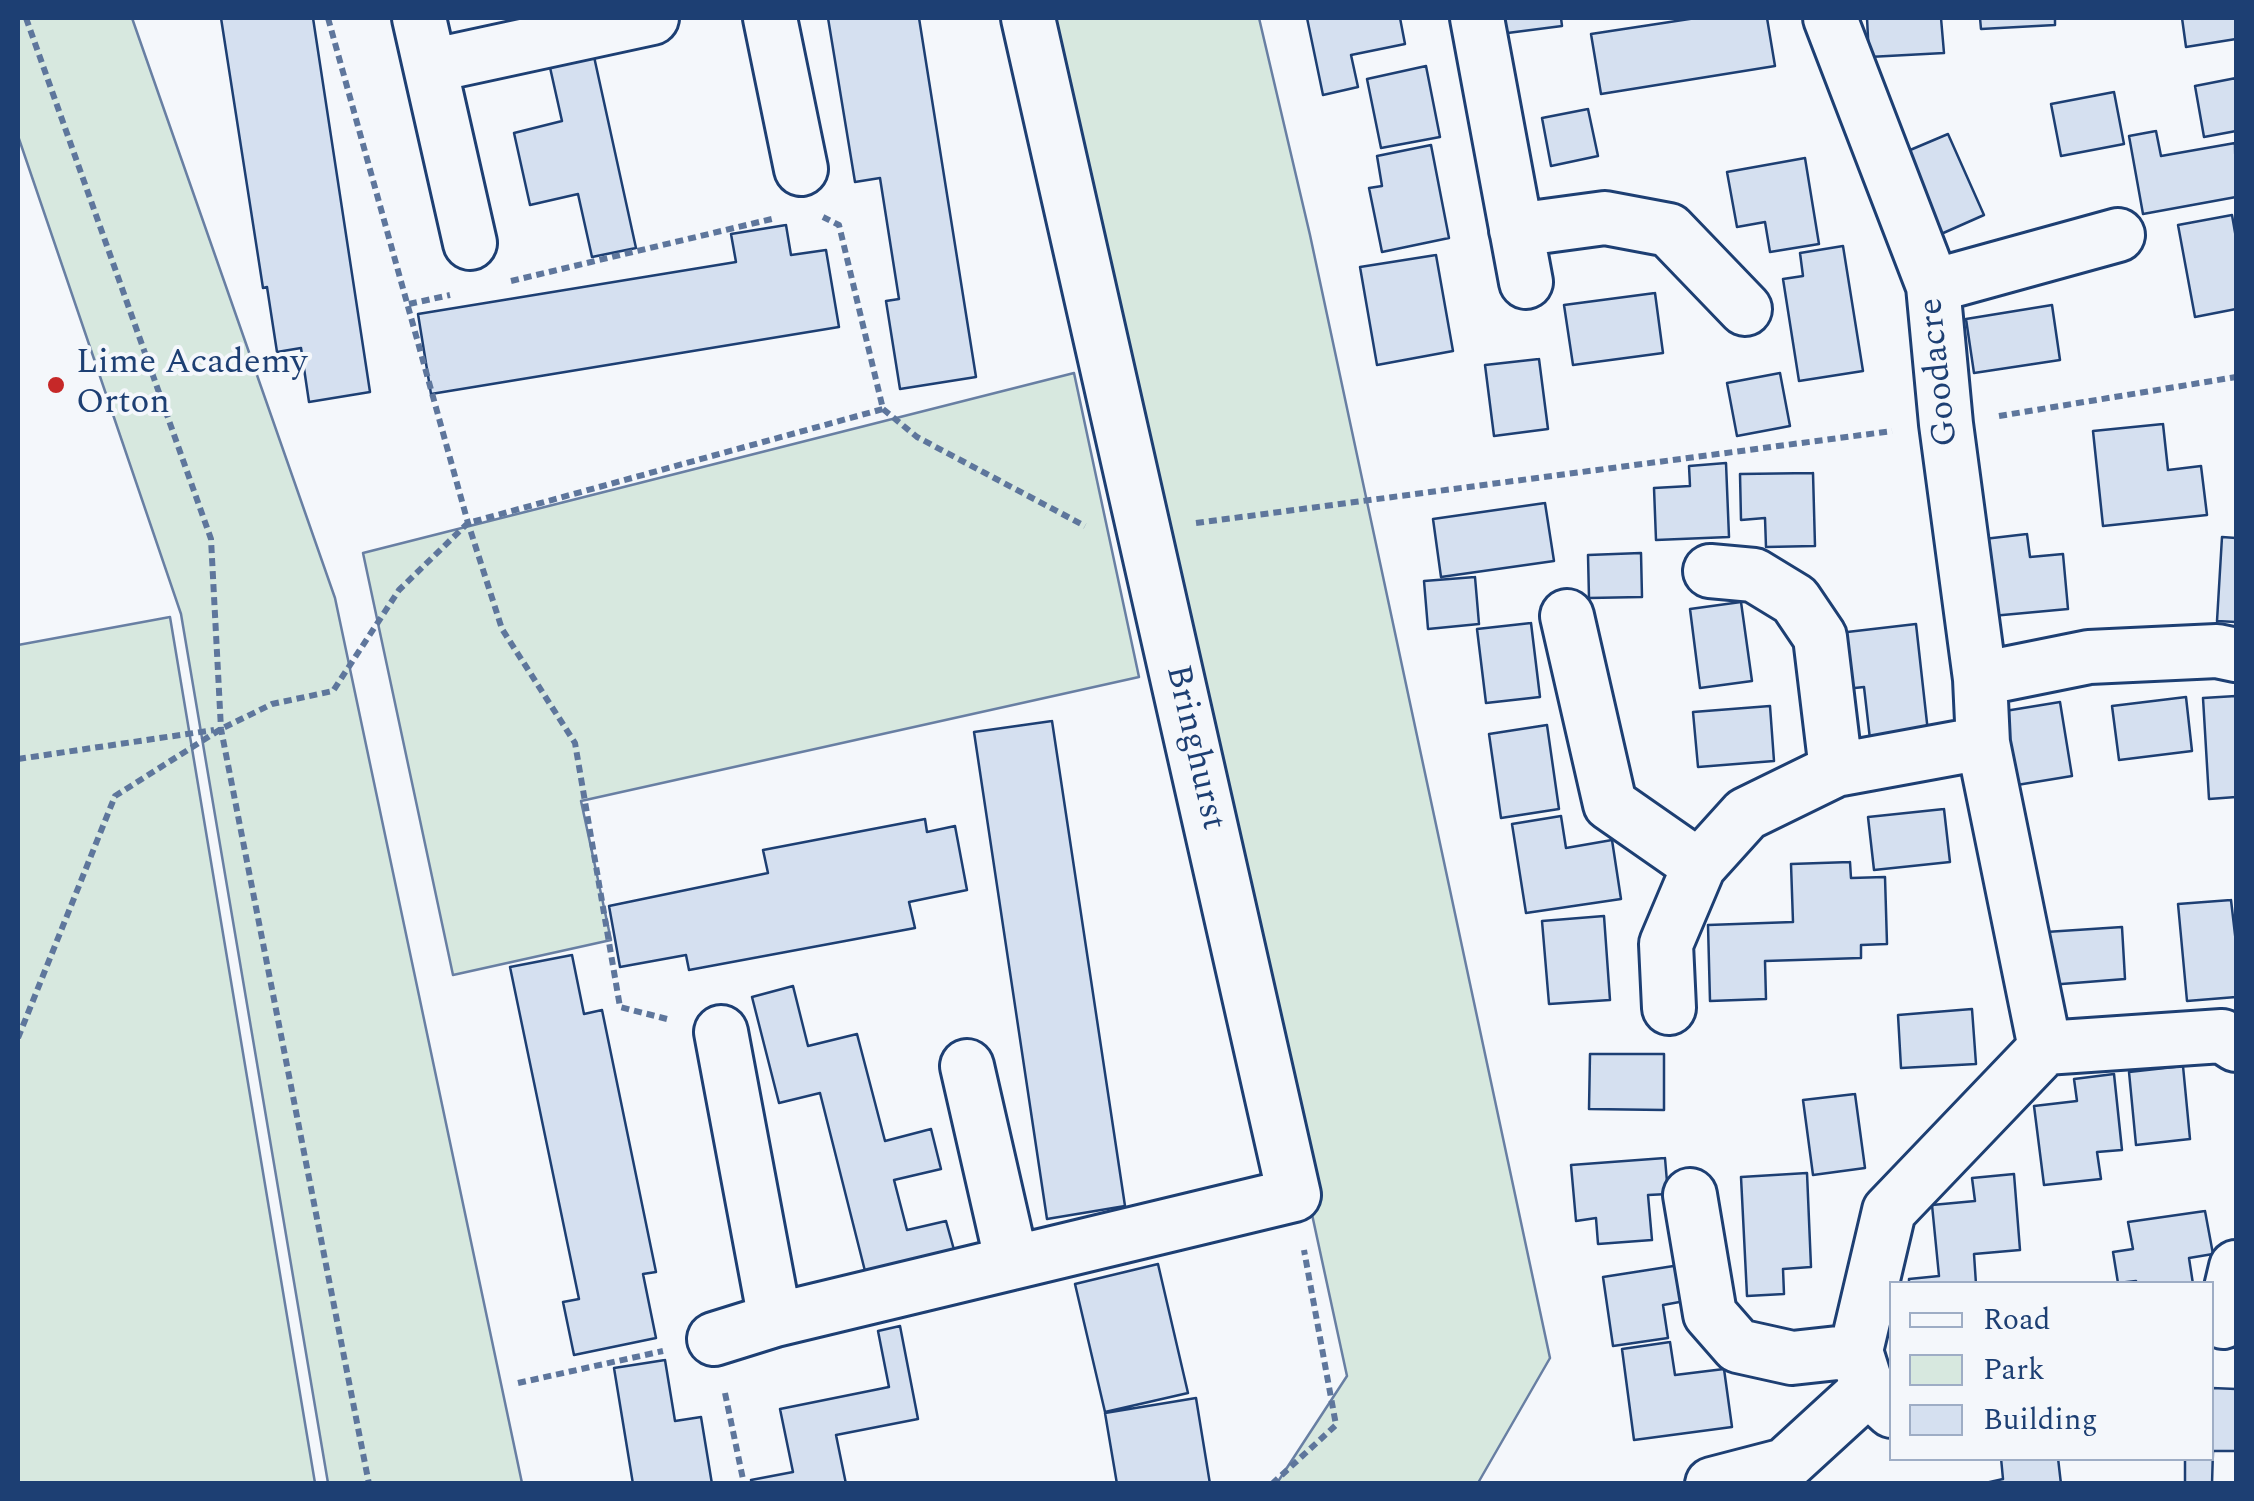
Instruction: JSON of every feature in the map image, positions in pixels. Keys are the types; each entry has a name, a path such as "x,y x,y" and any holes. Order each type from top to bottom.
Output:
{"street":[{"path":"476,273 425,42 652,18"},
{"path":"770,18 806,190"},
{"name":"Bringhurst","path":"1028,18 1294,1194"},
{"path":"1477,18 1526,282"},
{"name":"Goodacre","path":"1830,18 1933,286 1946,424 1980,679 1984,744 2045,1048"},
{"path":"1516,230 1605,218 1669,230 1745,310"},
{"path":"1933,286 2118,236"},
{"path":"1710,571 1754,575 1794,600 1820,637 1836,770"},
{"path":"1567,616 1610,804 1699,866"},
{"path":"1980,679 2089,656 2217,651 2236,655"},
{"path":"1669,1008 1666,944 1699,866 1746,814 1836,770 1984,744"},
{"path":"721,1032 775,1320"},
{"path":"1712,1484 1785,1465 1872,1384 1889,1211 2045,1048 2222,1036 2236,1045"},
{"path":"967,1066 1012,1263"},
{"path":"714,1339 775,1320 1294,1194"},
{"path":"1690,1195 1710,1314 1738,1346 1792,1358 1872,1384"},
{"path":"2223,1322 2236,1267"}],"path":[{"path":"26,18 212,540 221,729 369,1484"},
{"path":"328,18 468,522 502,629 575,744 620,1007 721,1032"},
{"path":"409,304 476,273 806,190 839,226 882,409 917,436 1090,528 1144,530 1946,424 2236,377"},
{"path":"18,1038 116,796 221,729 272,704 333,690 399,590 468,522 882,409"},
{"path":"18,759 221,729"},
{"path":"1272,1484 1336,1425 1294,1194"},
{"path":"518,1384 714,1339 744,1484"}],"green space":[{"path":"18,18 132,18 335,598 522,1483 328,1483 181,614 18,136"},
{"path":"1053,18 1259,18 1310,235 1550,1358 1478,1483 1277,1483 1347,1376"},
{"path":"1074,373 1139,677 581,801 611,940 453,975 363,553"},
{"path":"170,617 315,1483 18,1483 18,645"}],"building":[{"path":"221,18 313,18 370,392 309,402 301,348 277,352 267,287 263,288"},
{"path":"828,18 919,18 976,377 900,389 886,301 899,299 880,178 855,182"},
{"path":"1307,18 1400,18 1405,44 1351,55 1358,87 1323,95"},
{"path":"1489,18 1561,18 1562,26 1492,35"},
{"path":"1696,18 1767,18 1775,66 1601,94 1591,34"},
{"path":"1867,18 1941,18 1944,53 1869,57"},
{"path":"1980,18 2055,18 2055,25 1981,29"},
{"path":"2182,18 2236,18 2236,39 2186,47"},
{"path":"593,52 636,248 592,257 578,194 530,205 514,133 562,121 549,63"},
{"path":"1426,66 1440,137 1381,148 1367,79"},
{"path":"2236,78 2236,131 2204,137 2195,86"},
{"path":"2114,92 2124,144 2061,156 2051,104"},
{"path":"1588,109 1598,156 1551,166 1542,118"},
{"path":"2156,131 2161,156 2235,143 2236,197 2143,214 2129,136"},
{"path":"1948,134 1984,215 1932,238 1896,156"},
{"path":"1431,145 1449,238 1382,252 1369,188 1382,186 1377,156"},
{"path":"1805,158 1819,244 1770,252 1765,222 1737,227 1727,172"},
{"path":"2232,215 2236,238 2236,309 2195,317 2178,225"},
{"path":"786,225 791,255 826,250 839,327 431,394 418,314 736,262 731,234"},
{"path":"1843,246 1863,371 1799,381 1783,279 1803,276 1800,253"},
{"path":"1436,255 1453,351 1377,365 1360,267"},
{"path":"1655,293 1663,353 1573,365 1564,305"},
{"path":"2052,305 2060,360 1974,373 1966,319"},
{"path":"1539,359 1548,429 1494,436 1485,365"},
{"path":"1780,373 1790,426 1737,436 1727,383"},
{"path":"2163,424 2168,470 2201,466 2207,515 2103,526 2093,431"},
{"path":"1726,463 1729,537 1656,540 1654,488 1690,486 1689,466"},
{"path":"1813,473 1815,546 1766,547 1765,518 1741,520 1740,474"},
{"path":"1545,503 1554,561 1441,577 1433,519"},
{"path":"2027,534 2030,557 2063,554 2068,609 1992,616 1984,539"},
{"path":"2222,537 2236,538 2236,622 2217,621"},
{"path":"1641,553 1642,597 1589,598 1588,555"},
{"path":"1475,577 1479,624 1428,629 1424,581"},
{"path":"1741,602 1752,681 1700,688 1690,609"},
{"path":"1531,623 1540,697 1486,703 1477,629"},
{"path":"1916,624 1928,732 1870,739 1864,687 1836,690 1830,634"},
{"path":"2236,696 2236,797 2209,799 2203,698"},
{"path":"2186,697 2192,751 2119,760 2112,706"},
{"path":"2060,702 2072,776 2017,785 2005,711"},
{"path":"1770,706 1774,761 1698,767 1693,712"},
{"path":"1052,721 1125,1206 1047,1219 974,732"},
{"path":"1547,725 1559,809 1501,818 1489,734"},
{"path":"1944,809 1950,862 1874,870 1868,817"},
{"path":"1561,816 1566,848 1612,840 1621,899 1526,913 1512,824"},
{"path":"925,819 927,832 955,826 967,890 909,902 915,928 689,970 686,955 620,967 609,906 768,873 763,850"},
{"path":"1850,862 1851,878 1885,877 1887,944 1861,945 1861,958 1765,961 1766,999 1710,1001 1708,925 1793,922 1791,864"},
{"path":"2231,900 2236,997 2187,1001 2178,904"},
{"path":"1604,916 1610,1000 1549,1004 1542,921"},
{"path":"2122,927 2125,979 2049,985 2046,932"},
{"path":"572,955 584,1014 602,1010 656,1272 643,1274 656,1338 574,1355 563,1302 579,1299 510,967"},
{"path":"793,986 808,1046 857,1034 885,1141 931,1129 941,1169 894,1180 907,1230 946,1221 956,1257 867,1279 820,1093 779,1103 752,997"},
{"path":"1972,1009 1976,1064 1901,1068 1898,1015"},
{"path":"1590,1054 1664,1054 1664,1110 1589,1109"},
{"path":"2183,1066 2190,1139 2136,1145 2129,1072"},
{"path":"2114,1074 2122,1150 2097,1152 2101,1179 2044,1185 2034,1106 2077,1101 2074,1079"},
{"path":"1855,1094 1865,1168 1813,1175 1803,1100"},
{"path":"1665,1158 1668,1194 1648,1195 1652,1240 1598,1244 1596,1218 1576,1221 1571,1165"},
{"path":"1807,1173 1811,1267 1783,1269 1784,1294 1747,1296 1741,1177"},
{"path":"2014,1174 2020,1250 1974,1254 1976,1281 1909,1281 1939,1276 1932,1205 1975,1201 1972,1178"},
{"path":"2205,1211 2213,1254 2189,1258 2193,1281 2118,1281 2113,1252 2133,1249 2128,1222"},
{"path":"1158,1264 1188,1393 1105,1412 1075,1284"},
{"path":"1680,1265 1685,1301 1663,1305 1668,1338 1613,1346 1603,1277"},
{"path":"900,1326 918,1419 836,1435 846,1484 752,1484 751,1480 793,1472 780,1409 889,1387 878,1331"},
{"path":"1670,1342 1675,1375 1724,1369 1732,1427 1634,1440 1622,1349"},
{"path":"665,1360 675,1421 701,1417 712,1484 633,1484 614,1368"},
{"path":"2214,1388 2236,1389 2236,1451 2214,1451"},
{"path":"1196,1398 1210,1484 1117,1484 1105,1413"},
{"path":"2001,1461 2058,1461 2061,1484 1981,1484 2003,1479"},
{"path":"2185,1461 2213,1461 2212,1484 2185,1484"}],"place":[{"name":"Lime Academy Orton","path":"56,385"}]}
